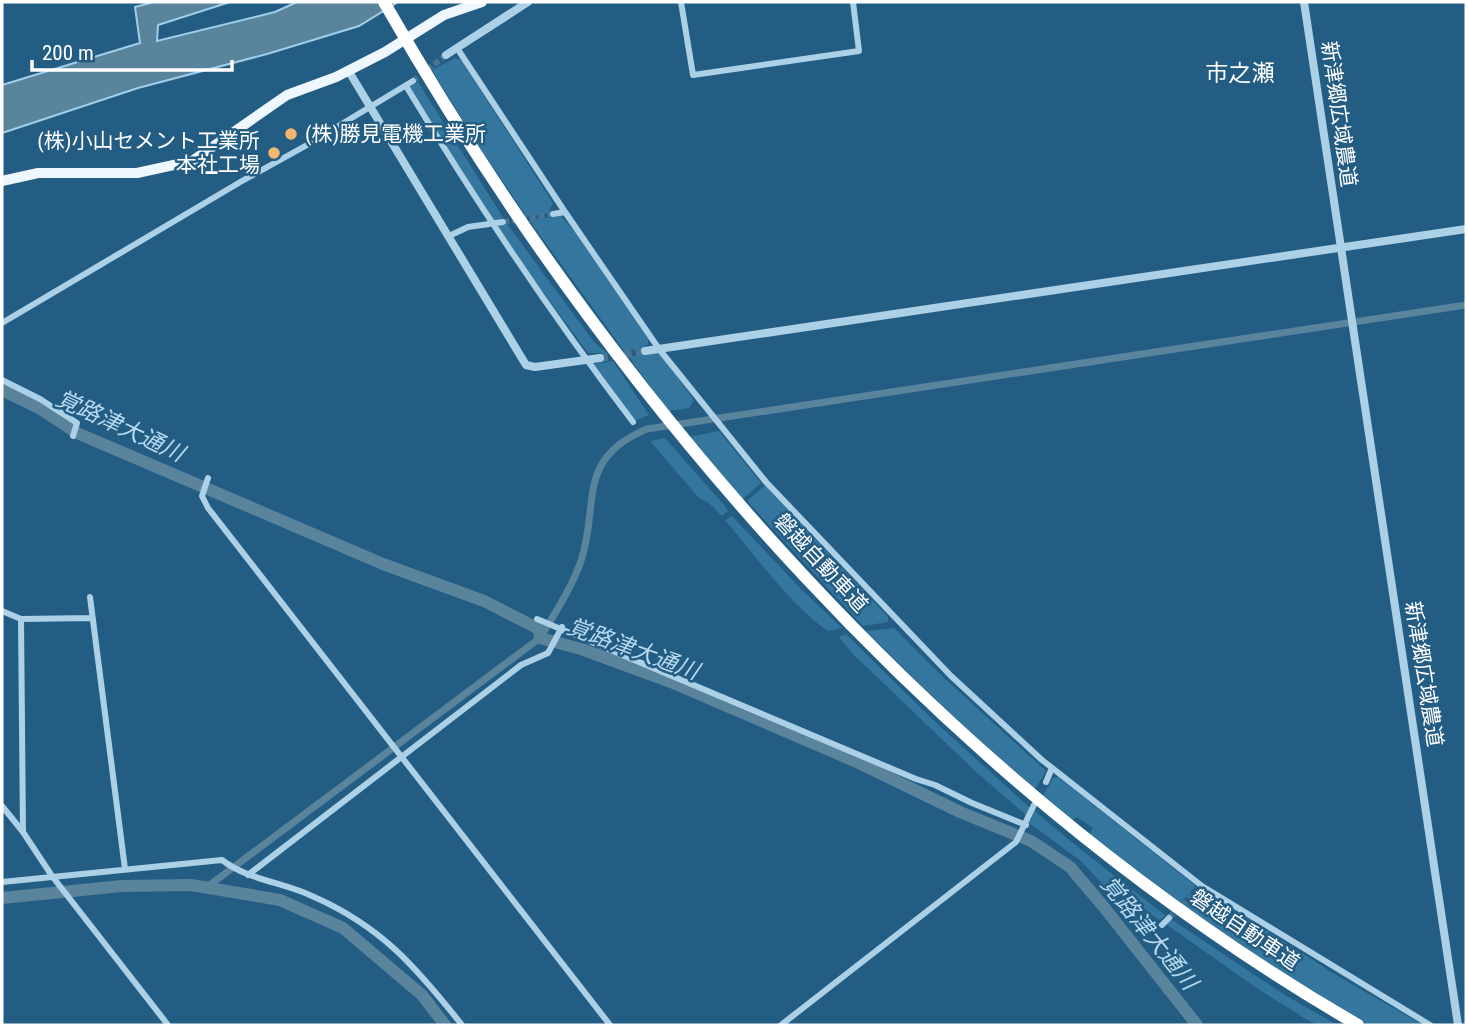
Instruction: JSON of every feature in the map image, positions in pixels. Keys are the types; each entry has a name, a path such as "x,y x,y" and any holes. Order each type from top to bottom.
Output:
{"highway":[{"name":"磐越自動車道","path":"384,2 509,204 575,297 684,438 784,553 860,633 937,708 1042,802 1139,881 1249,959 1358,1025"}],"main road":[{"path":"2,181 38,173 137,173 192,161 273,103 385,52 444,15 482,2"}],"street":[{"path":"446,55 528,2"},
{"path":"681,2 693,75 859,51 853,2"},
{"name":"新津郷広域農道","path":"1304,2 1458,1025"},
{"path":"457,48 659,349 766,482 898,623 951,676 1052,768 1202,886 1430,1025"},
{"path":"348,70 526,365 535,368 600,359"},
{"path":"2,323 410,83 491,224 633,422"},
{"path":"553,214 565,212"},
{"path":"449,236 468,227 503,222"},
{"path":"645,351 1466,229"},
{"path":"2,380 40,399 77,423 73,436"},
{"path":"207,481 202,493 208,508 610,1025"},
{"path":"90,597 125,869"},
{"path":"2,611 21,619 91,618"},
{"path":"21,619 23,832"},
{"path":"537,619 1024,827"},
{"path":"248,875 521,665 548,653 559,629"},
{"path":"1046,782 1052,768"},
{"path":"781,1025 1017,840 1034,805"},
{"path":"2,806 167,1025"},
{"path":"2,882 222,860 239,872 299,890 361,922 420,972 462,1025"},
{"path":"1195,893 1202,886"},
{"path":"1161,925 1168,918"}],"shaded area":[{"path":"154,2 230,2 158,25 157,41 275,12 297,2 398,2 359,26 267,54 138,88 2,133 2,85 140,43 135,7"},
{"path":"455,58 461,60 553,203 548,213 527,217 476,142 432,70"},
{"path":"418,82 504,219 491,222 410,87"},
{"path":"561,216 648,339 648,344 643,348 624,351 529,220"},
{"path":"507,224 594,342 607,353 588,353 494,225"},
{"path":"660,353 694,400 689,408 669,411 629,357"},
{"path":"613,361 649,415 634,421 593,364"},
{"path":"719,431 761,483 742,500 689,437"},
{"path":"665,438 724,505 728,511 722,516 709,503 699,498 650,441"},
{"path":"765,485 888,617 888,622 863,626 747,501"},
{"path":"732,516 842,628 828,631 801,608 725,520"},
{"path":"894,628 943,677 1046,771 1034,791 866,631"},
{"path":"846,634 931,718 1030,808 1026,815 976,772 852,653 839,637"},
{"path":"1058,777 1196,886 1179,904 1089,836 1093,828 1077,817 1071,821 1042,797 1053,778"},
{"path":"1035,811 1166,916 1159,920 1126,896 1112,894 1081,861 1029,823"},
{"path":"1203,890 1341,978 1423,1025 1368,1025 1290,978 1185,907"},
{"path":"1171,919 1280,992 1337,1025 1317,1025 1255,987 1166,924"}],"waterway":[{"path":"207,887 540,638 568,591 581,561 599,469 609,454 624,441 647,429 1466,305"},
{"name":"覚路津大通川","path":"2,390 39,408 77,433 383,564 484,601 539,629 540,638 581,649 671,682 859,763 960,812 1031,841 1070,867 1197,1025"},
{"path":"2,898 122,886 191,885 280,900 343,928 422,995 445,1025"}],"tunnel":[{"path":"413,81 446,55"},
{"path":"503,222 553,214"},
{"path":"600,358 645,351"},
{"path":"1169,918 1195,893"}],"place":[{"name":"(株)勝見電機工業所","path":"291,134"},
{"name":"(株)小山セメント工業所 本社工場","path":"274,153"}],"district":[{"name":"市之瀬","path":"1240,73"}]}
